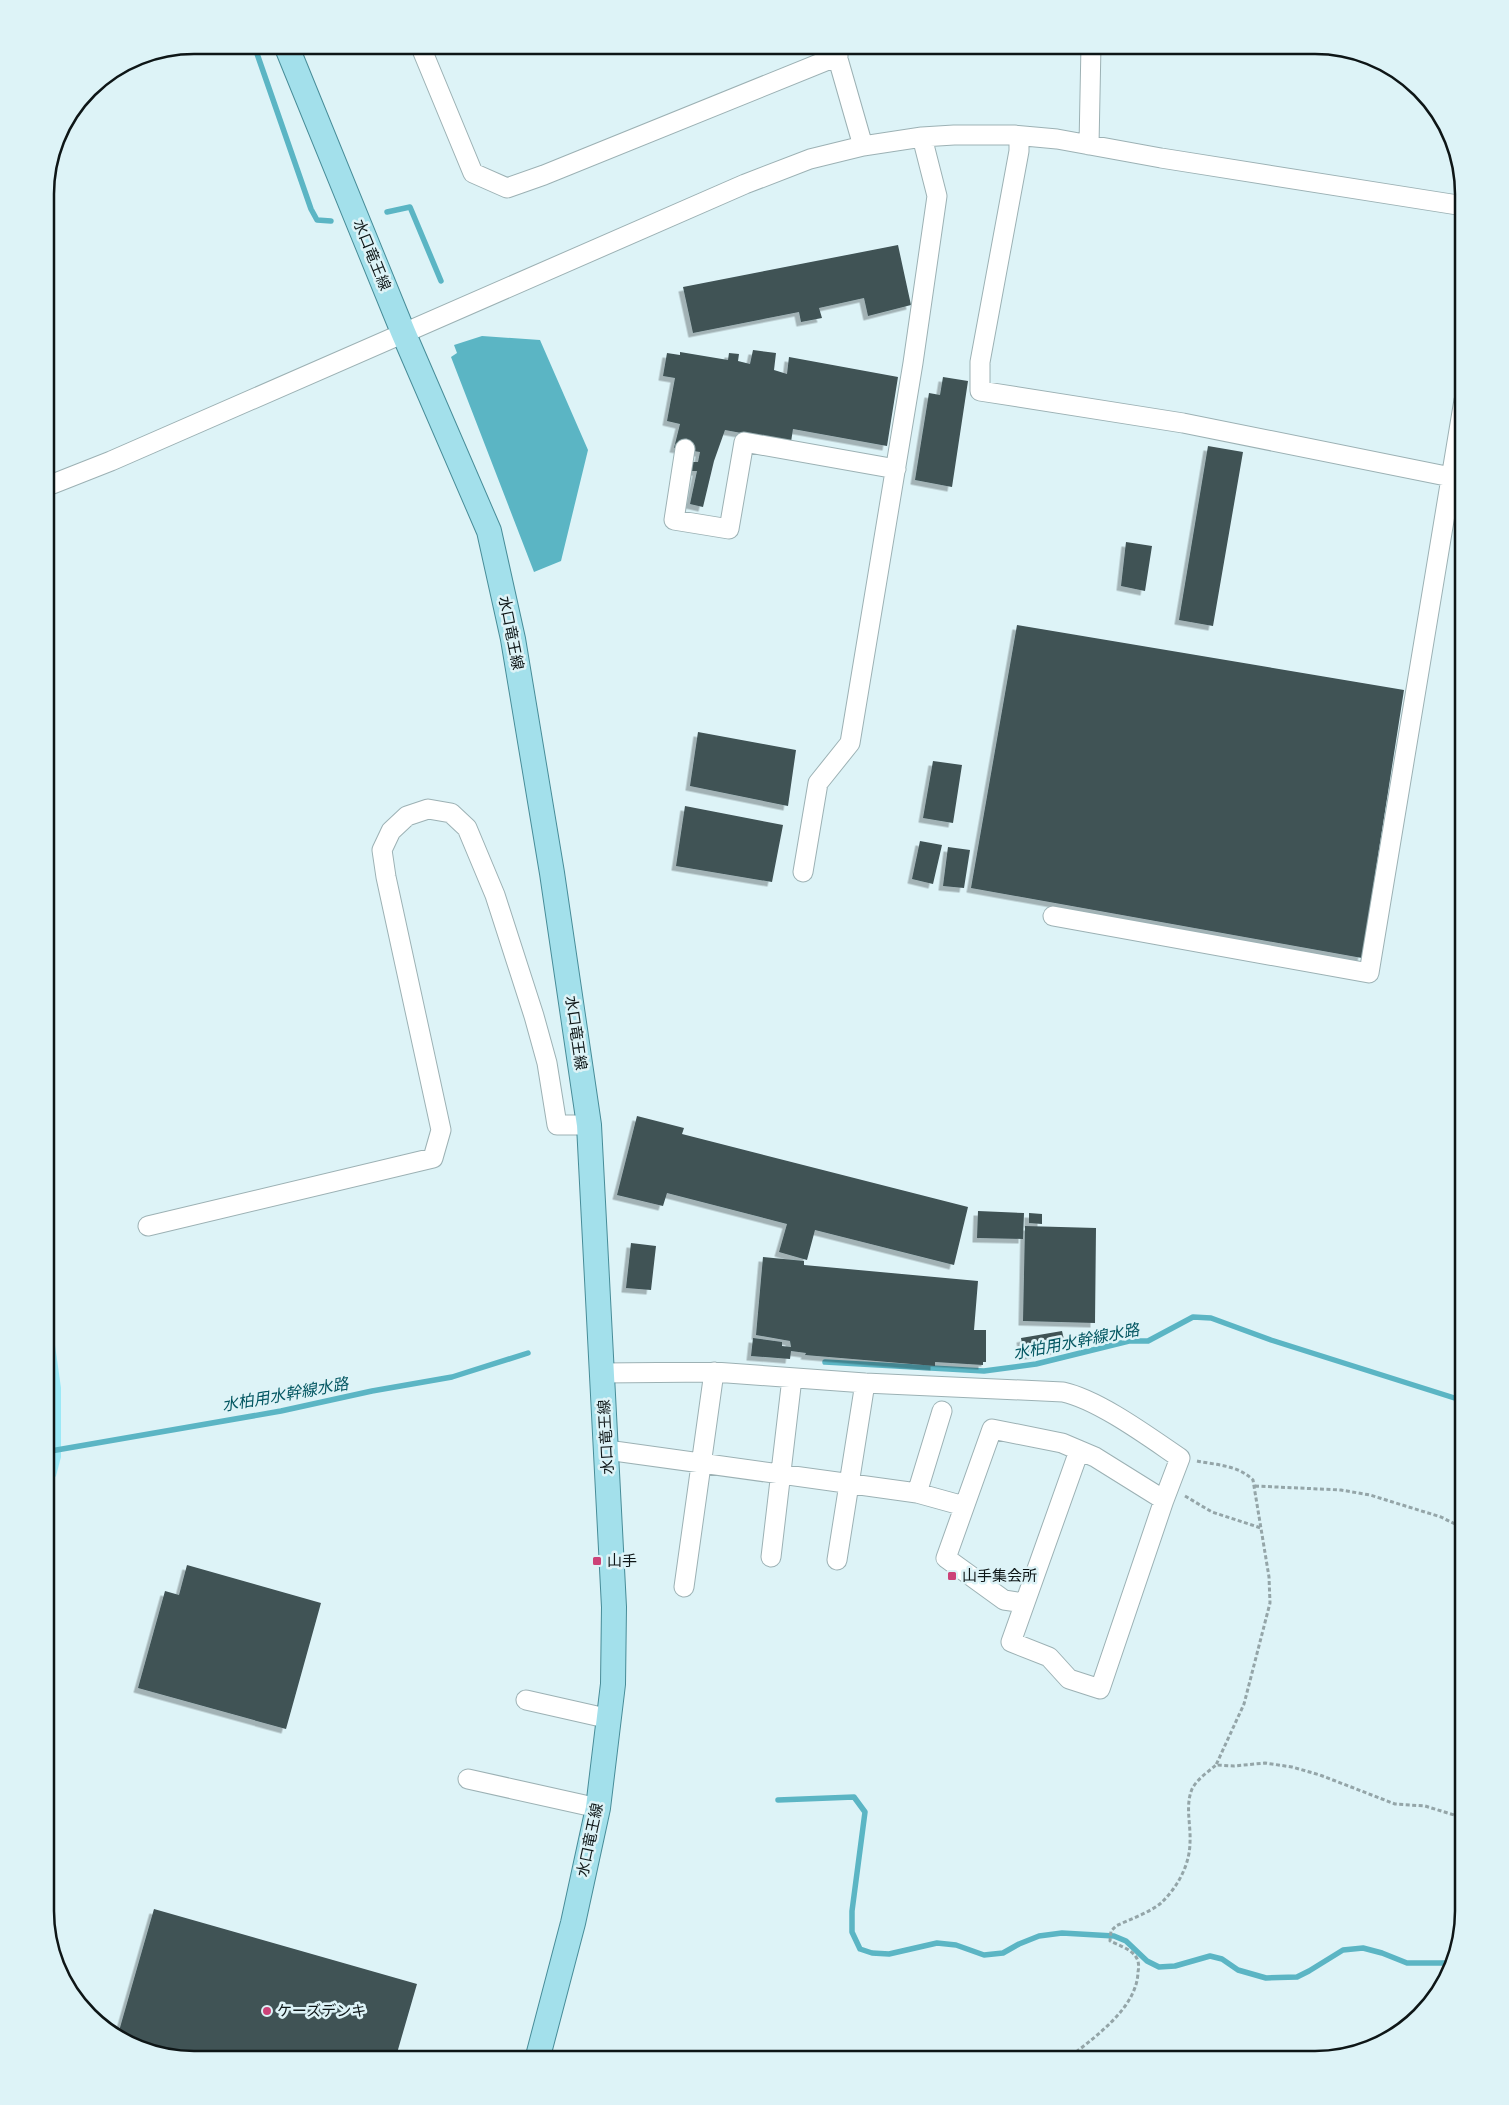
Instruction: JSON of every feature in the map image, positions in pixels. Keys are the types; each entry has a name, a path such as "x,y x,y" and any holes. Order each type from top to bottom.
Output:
{"main road":[{"name":"水口竜王線","path":"290,54 403,332 489,530 513,639 550,863 589,1125 614,1607 613,1684 598,1808 573,1923 539,2051"}],"street":[{"path":"424,54 474,173 507,188 624,143 829,54"},
{"path":"837,54 863,146"},
{"path":"1089,145 1091,54"},
{"path":"54,483 111,461 745,184 810,159 863,146 922,137 954,135 1019,136 1057,139 1161,158 1455,205"},
{"path":"1019,136 1019,151 980,362 980,392 1183,423 1451,477"},
{"path":"803,872 818,783 850,744 914,363 937,196 922,137"},
{"path":"685,449 674,520 730,529 744,442 896,469"},
{"path":"1053,916 1369,973 1455,453"},
{"path":"148,1226 433,1158 440,1130 386,877 382,850 391,831 407,816 428,809 451,812 467,828 495,895 534,1016 544,1054 557,1125 589,1125"},
{"path":"602,1373 714,1372 865,1383 1069,1393 1085,1399 1180,1458 1100,1689 1069,1680 1049,1657 1011,1642 1079,1451"},
{"path":"684,1587 714,1372"},
{"path":"771,1556 779,1473 792,1378"},
{"path":"837,1560 865,1383"},
{"path":"918,1493 942,1411"},
{"path":"1024,1603 1004,1600 946,1558 992,1429 1062,1443 1095,1457 1167,1494"},
{"path":"607,1450 918,1493 964,1506"},
{"path":"526,1700 610,1718"},
{"path":"468,1779 598,1808"}],"path":[{"path":"1077,2051 1114,2020 1136,1987 1139,1966 1136,1958 1131,1952 1110,1940 1111,1932 1116,1926 1160,1904 1177,1884 1185,1867 1190,1844 1188,1807 1192,1789 1202,1776 1216,1765 1244,1704 1270,1603 1268,1577 1253,1480 1246,1473 1234,1468 1180,1458"},
{"path":"1255,1486 1341,1490 1370,1495 1441,1517 1455,1524"},
{"path":"1167,1494 1260,1528"},
{"path":"1216,1765 1234,1766 1265,1763 1292,1767 1320,1775 1395,1804 1425,1806 1455,1815"}],"shaded area":[{"path":"482,336 540,340 588,450 561,561 534,572 451,357 457,353 454,345"},
{"path":"54,1343 61,1388 61,1457 54,1478"}],"building":[{"path":"898,245 911,305 868,316 864,298 819,308 822,318 801,322 799,312 693,333 683,287"},
{"path":"753,350 776,353 774,370 787,374 789,357 898,377 887,446 793,429 791,442 725,430 714,461 703,507 690,504 697,471 691,471 692,462 698,462 700,452 674,448 680,424 667,421 675,378 663,376 667,353 680,355 680,352 728,360 729,353 739,354 738,361 750,364"},
{"path":"943,377 968,381 952,487 915,480 929,393 940,395"},
{"path":"1208,446 1243,452 1213,626 1179,620"},
{"path":"1126,542 1152,546 1145,591 1121,586"},
{"path":"1017,625 1404,690 1362,958 971,888"},
{"path":"698,732 796,750 788,806 690,786"},
{"path":"933,761 962,765 953,823 923,818"},
{"path":"685,806 783,825 772,882 676,866"},
{"path":"920,841 942,845 933,884 912,879"},
{"path":"948,847 970,850 964,888 943,886"},
{"path":"637,1116 684,1128 682,1134 968,1207 954,1265 815,1230 807,1260 779,1252 787,1224 667,1193 663,1206 617,1195"},
{"path":"978,1211 1024,1213 1023,1239 977,1238"},
{"path":"1029,1213 1042,1214 1042,1224 1029,1223"},
{"path":"1025,1226 1096,1228 1095,1323 1023,1321"},
{"path":"631,1243 656,1246 651,1290 626,1288"},
{"path":"763,1257 804,1261 804,1265 978,1281 974,1330 986,1330 986,1362 983,1362 983,1365 935,1362 935,1366 805,1355 806,1353 791,1351 790,1359 751,1356 753,1338 782,1342 782,1346 791,1347 790,1341 756,1335"},
{"path":"1062,1331 1066,1348 1024,1356 1021,1338"},
{"path":"187,1565 321,1603 286,1729 138,1688 165,1591 179,1595"},
{"name":"ケーズデンキ","path":"154,1909 417,1984 398,2051 185,2051 149,2044 119,2030"}],"waterway":[{"path":"257,54 311,209 317,220 331,221"},
{"path":"387,212 410,207 441,281"},
{"name":"水柏用水幹線水路","path":"825,1362 984,1371 1036,1364 1129,1341 1148,1341 1193,1317 1211,1318 1271,1340 1455,1398"},
{"name":"水柏用水幹線水路","path":"54,1450 281,1411 372,1391 452,1377 528,1353"},
{"path":"778,1800 854,1797 865,1812 852,1911 852,1932 860,1949 872,1953 889,1954 937,1943 956,1945 984,1955 1003,1953 1039,1936 1062,1933 1114,1936 1126,1941 1147,1961 1159,1967 1175,1966 1210,1956 1222,1959 1238,1970 1266,1978 1297,1977 1343,1950 1363,1948 1407,1963 1446,1963"}],"place":[{"name":"山手","path":"597,1561"},
{"name":"山手集会所","path":"952,1576"},
{"name":"ケーズデンキ","path":"267,2011"}]}
